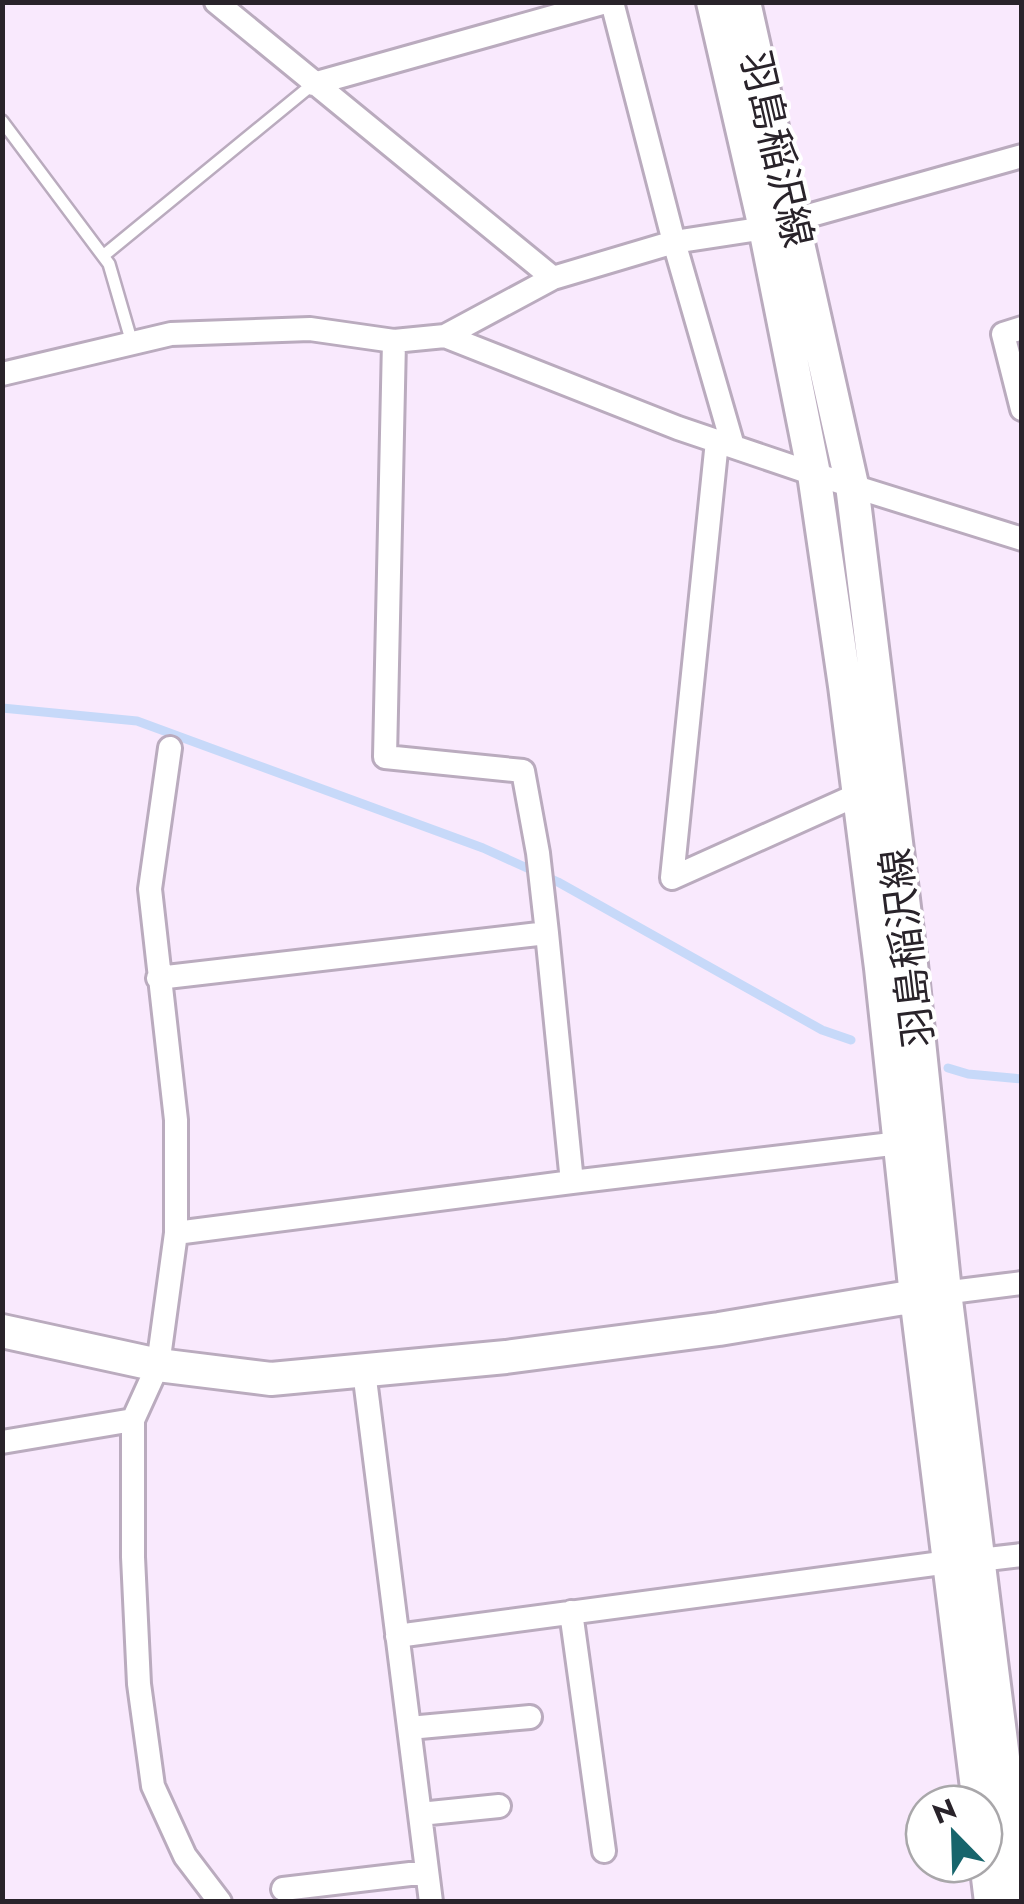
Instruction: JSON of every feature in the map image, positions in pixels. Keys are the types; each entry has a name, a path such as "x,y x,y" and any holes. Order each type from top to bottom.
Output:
{"main road":[{"name":"羽島稲沢線","path":"713,2 852,486 911,964 931,1294 964,1561 1021,1902"},
{"name":"羽島稲沢線","path":"744,2 859,794 900,1142 931,1294"},
{"path":"2,1331 158,1365 270,1380 506,1357 719,1329 931,1294"},
{"name":"羽島稲沢線","path":"964,1561 978,1784"}],"street":[{"path":"216,2 553,278"},
{"path":"313,84 609,2 725,444 672,878 859,794"},
{"path":"2,374 171,334 310,329 394,341 446,336 553,278 674,242 779,224 1022,156"},
{"path":"1022,328 1003,334 1022,409"},
{"path":"446,336 725,444 1022,539"},
{"path":"394,341 385,757 523,771 538,853 572,1182"},
{"path":"170,748 150,889 176,1120 176,1233 158,1365 133,1420 133,1557 139,1684 153,1786 186,1856 220,1902"},
{"path":"158,978 546,933"},
{"path":"176,1233 900,1142"},
{"path":"931,1294 1022,1283"},
{"path":"364,1371 431,1902"},
{"path":"2,1442 133,1420"},
{"path":"397,1636 1022,1555"},
{"path":"571,1612 604,1852"},
{"path":"409,1728 530,1717"},
{"path":"420,1814 499,1806"},
{"path":"283,1889 428,1872"}],"lane":[{"path":"103,256 313,84"},
{"path":"2,121 109,264 132,342"}],"waterway":[{"path":"2,708 137,721 483,848 558,882 822,1030 851,1040"},
{"path":"948,1068 1022,1079"}]}
